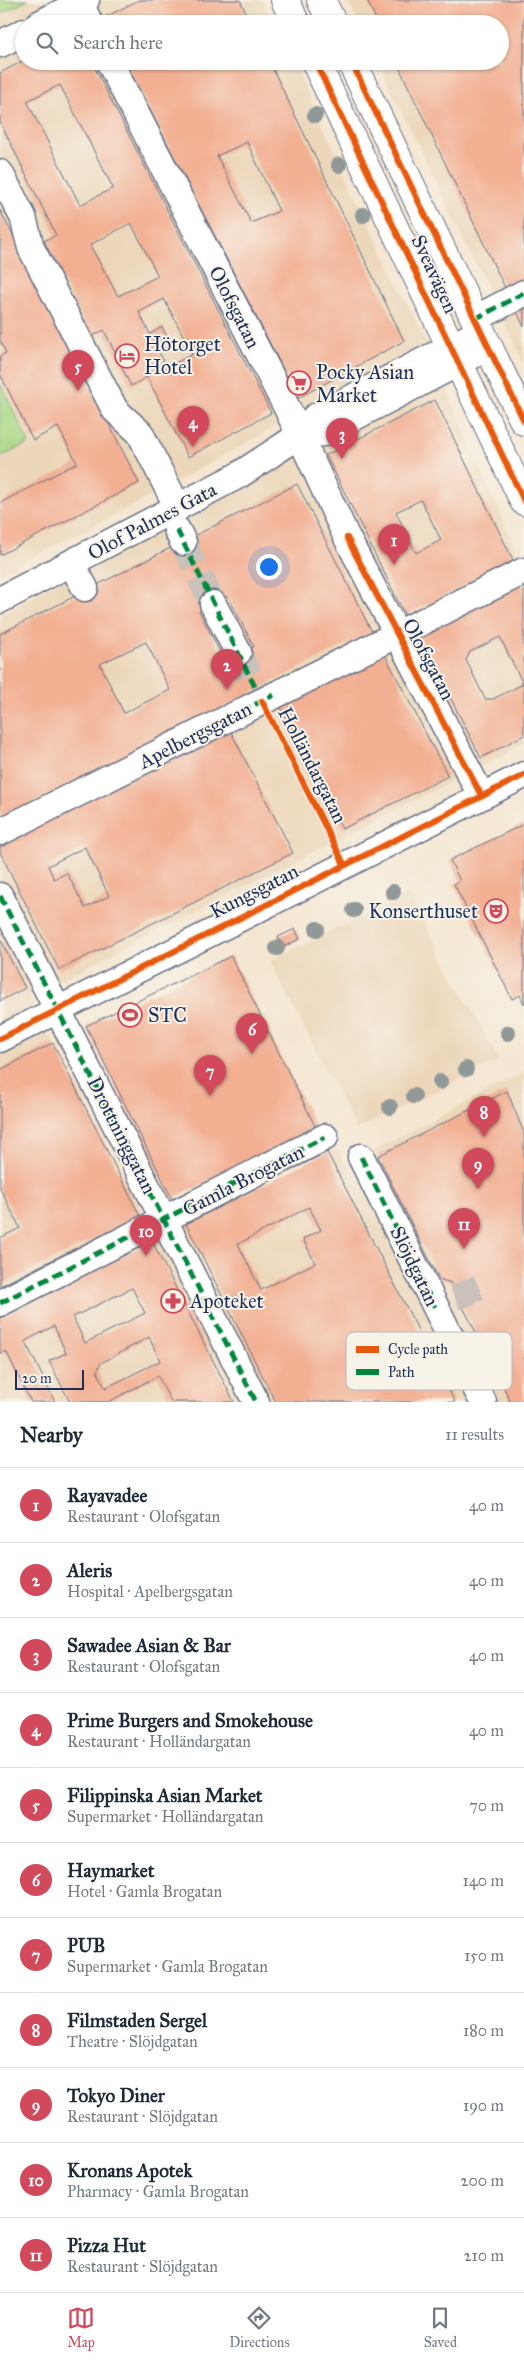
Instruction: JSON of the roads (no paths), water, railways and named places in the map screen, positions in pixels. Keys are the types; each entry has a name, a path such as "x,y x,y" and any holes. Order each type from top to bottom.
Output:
{"main road":[{"path":"285,0 292,15"},
{"path":"321,0 328,15"},
{"name":"Sveavägen","path":"318,70 423,285 454,355 524,501"},
{"name":"Sveavägen","path":"355,70 524,421"}],"street":[{"path":"67,15 85,9"},
{"path":"0,44 15,36"},
{"name":"Olofsgatan","path":"114,70 300,435 348,538 481,794"},
{"path":"0,172 23,217 31,248 115,410 140,433 179,527"},
{"name":"Olof Palmes Gata","path":"0,600 71,563 179,527 239,474 300,435 315,417 454,355 524,293"},
{"path":"71,563 85,588"},
{"name":"Apelbergsgatan","path":"0,832 524,571"},
{"path":"214,604 238,652"},
{"name":"Kungsgatan","path":"0,1039 481,794 524,775"},
{"name":"Drottninggatan","path":"0,896 256,1402"},
{"name":"Gamla Brogatan","path":"0,1303 325,1137"},
{"name":"Slöjdgatan","path":"361,1157 445,1303 456,1332"},
{"name":"Slöjdgatan","path":"478,1390 483,1402"}],"tunnel":[{"path":"183,542 213,604"},
{"path":"238,652 257,691"},
{"path":"455,1298 482,1286"}],"place":[{"name":"Hötorget Hotel","path":"127,356"},
{"name":"Pocky Asian Market","path":"299,383"},
{"name":"Filippinska Asian Market","path":"78,391"},
{"name":"Prime Burgers and Smokehouse","path":"193,447"},
{"name":"Sawadee Asian & Bar","path":"342,459"},
{"name":"Rayavadee","path":"394,565"},
{"name":"Aleris","path":"227,690"},
{"name":"Konserthuset","path":"496,911"},
{"name":"STC","path":"130,1015"},
{"name":"Haymarket","path":"252,1054"},
{"name":"PUB","path":"210,1096"},
{"name":"Filmstaden Sergel","path":"484,1137"},
{"name":"Tokyo Diner","path":"478,1189"},
{"name":"Pizza Hut","path":"464,1249"},
{"name":"Kronans Apotek","path":"146,1256"},
{"name":"Apoteket","path":"173,1301"}]}
